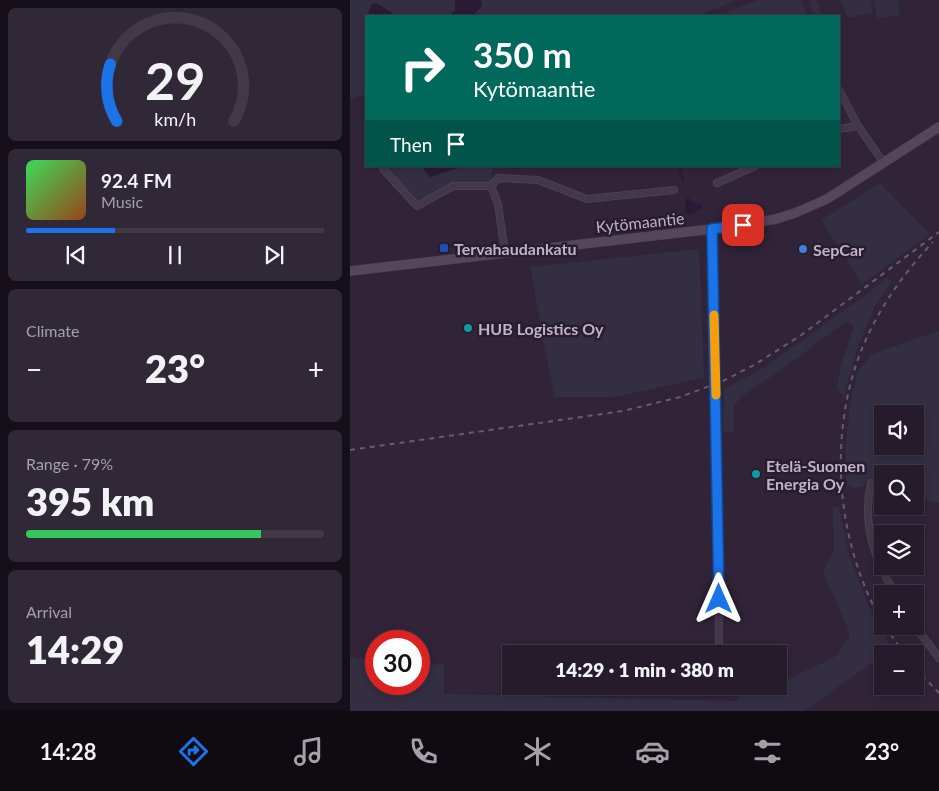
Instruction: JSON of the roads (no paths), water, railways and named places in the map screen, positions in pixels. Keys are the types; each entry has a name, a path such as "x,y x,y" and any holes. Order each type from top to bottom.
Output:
{"street":[{"path":"840,92 858,126 884,163"},
{"path":"840,129 858,126"},
{"name":"Kytömaantie","path":"350,271 712,229 776,219 827,200 939,127"},
{"path":"384,167 383,169 417,206 453,186 490,186 498,178 538,180 587,199 674,190"},
{"path":"717,183 753,167"},
{"path":"490,186 498,204 505,253"},
{"path":"712,229 719,645"},
{"path":"871,483 868,495 868,519 872,542 880,566 891,585"},
{"path":"922,635 939,658"}],"waterway":[{"path":"679,167 683,179"}],"railway":[{"path":"350,450 623,411 680,397 723,381 754,365 800,336 939,232"},
{"path":"874,606 855,560 847,527 842,493 843,425 858,359 872,327 899,282 933,242"},
{"path":"891,635 898,645"},
{"path":"924,677 939,693"}],"place":[{"name":"Tervahaudankatu","path":"444,248"},
{"name":"SepCar","path":"803,249"},
{"name":"HUB Logistics Oy","path":"468,328"},
{"name":"Etelä-Suomen Energia Oy","path":"756,474"}]}
